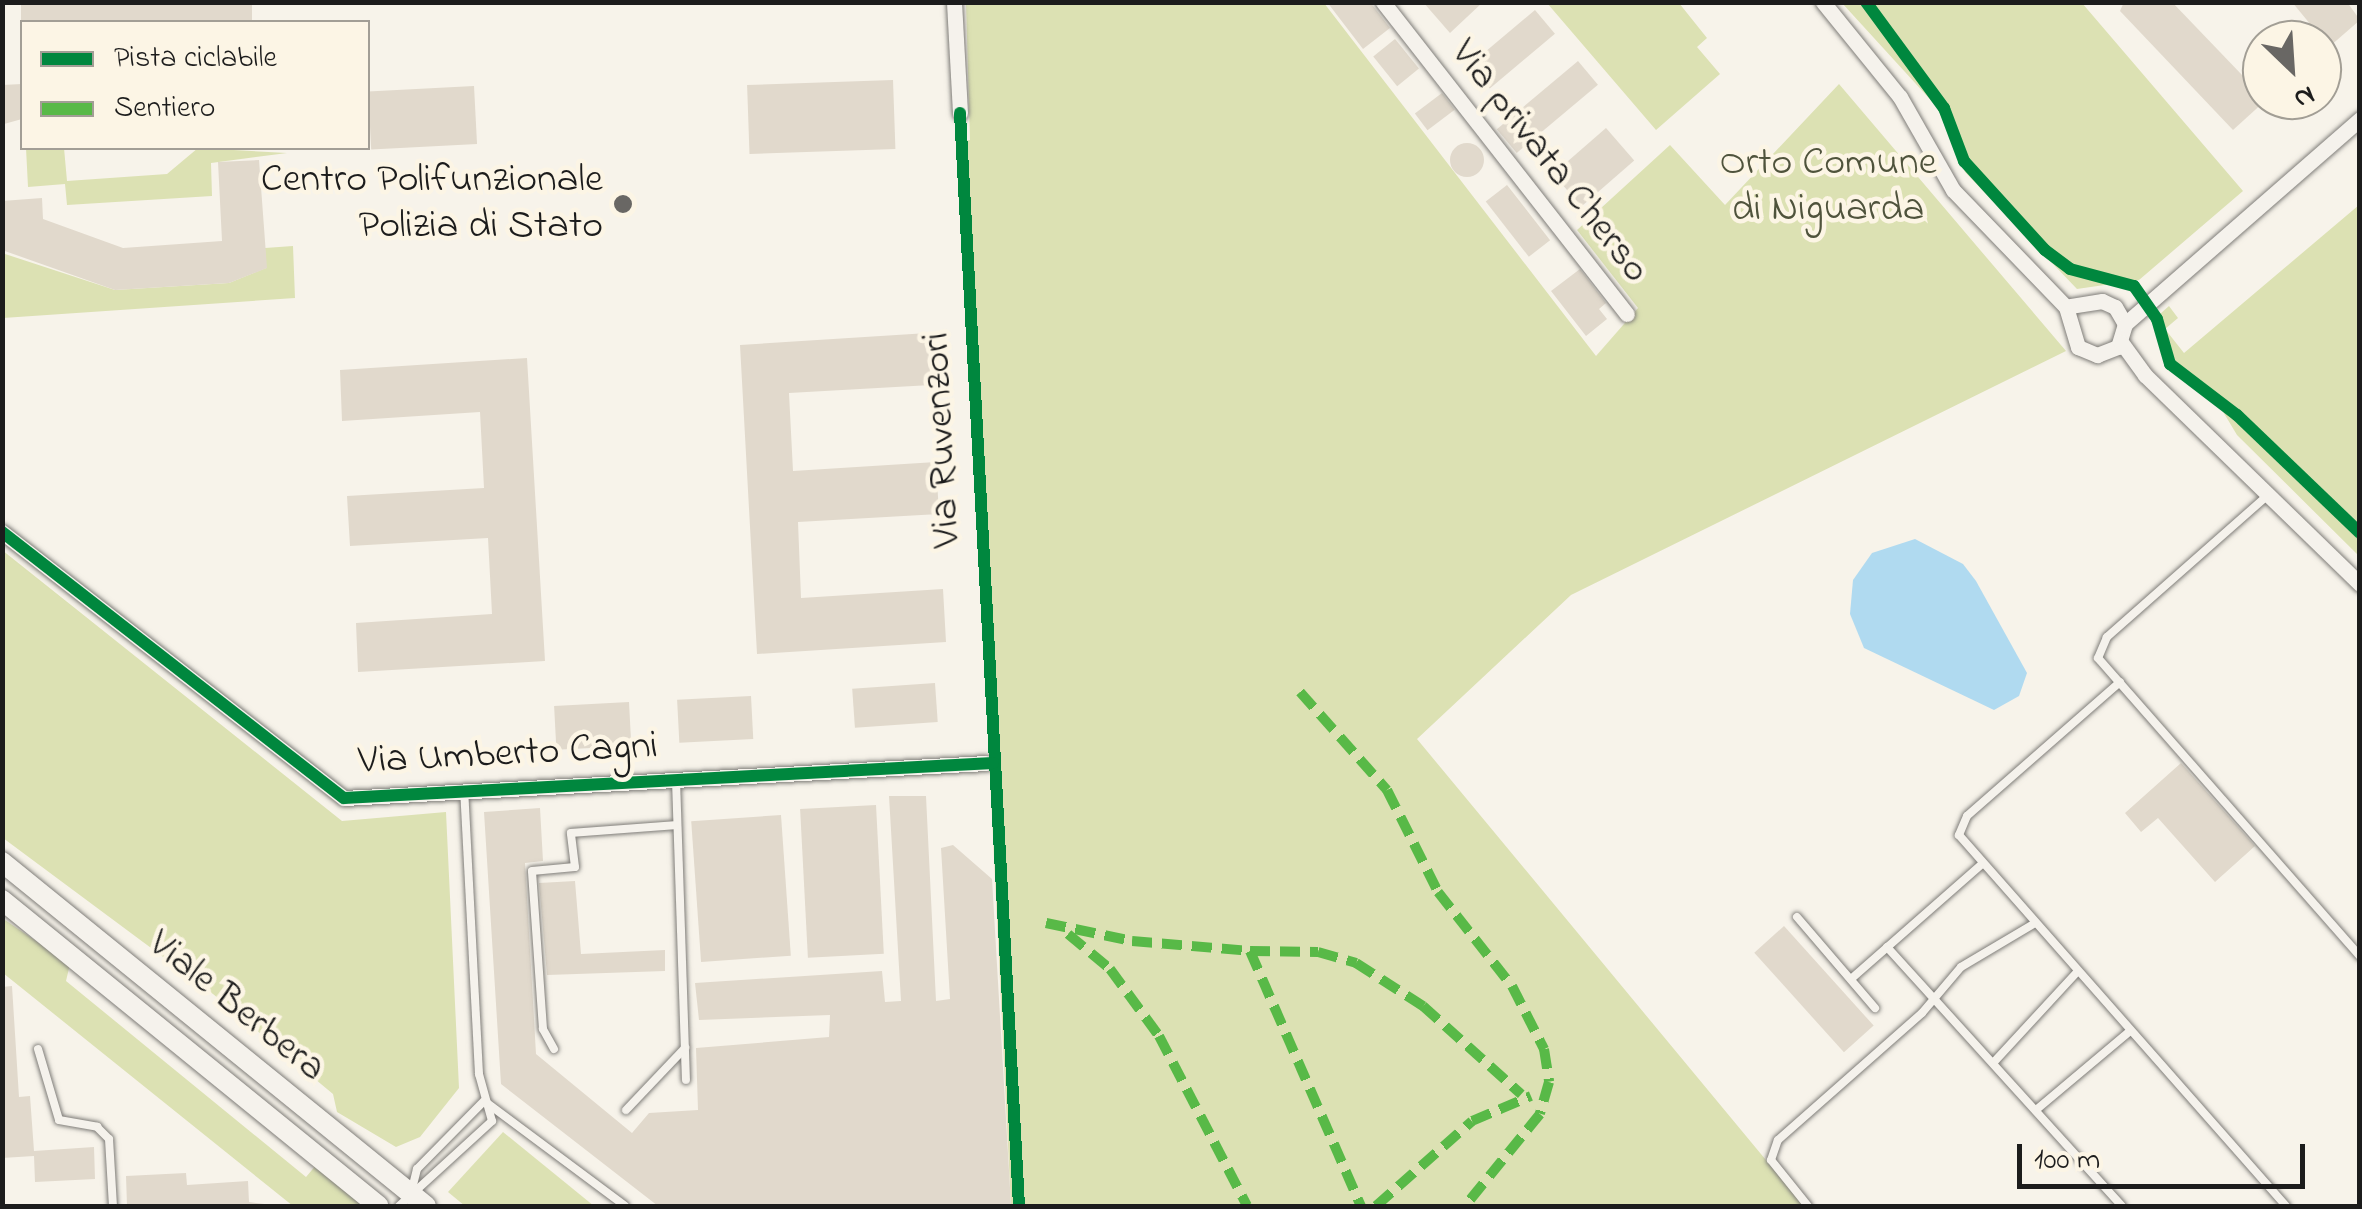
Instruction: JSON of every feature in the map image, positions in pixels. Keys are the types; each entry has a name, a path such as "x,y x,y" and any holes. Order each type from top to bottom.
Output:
{"street":[{"path":"954,2 960,113"},
{"name":"Via privata Cherso","path":"1383,2 1627,314"},
{"path":"1823,2 1900,97 1953,190 2073,312 2080,349 2116,347 2131,359 2360,584"},
{"path":"2116,347 2121,316 2148,299 2360,119"},
{"path":"2073,312 2102,301 2121,316"},
{"name":"Via Umberto Cagni","path":"2,532 344,798 986,763"},
{"name":"Viale Berbera","path":"2,862 358,1151 412,1202"},
{"name":"Viale Berbera","path":"2,900 378,1206"},
{"name":"Viale Berbera","path":"2,915 50,938"}],"lane":[{"path":"2268,495 2107,637 2098,658 2360,956"},
{"path":"2120,682 1967,816 1959,835 2286,1206"},
{"path":"676,780 686,1080"},
{"path":"412,1202 492,1121 484,1100 464,792"},
{"path":"554,1049 543,1029 532,871 575,867 571,833 676,825"},
{"path":"1850,979 1982,864"},
{"path":"1797,918 1876,1008"},
{"path":"1808,1206 1771,1160 1778,1140 1934,1000 1960,967 2034,923"},
{"path":"1887,948 2122,1206"},
{"path":"1994,1062 2078,972"},
{"path":"2036,1110 2130,1031"},
{"path":"38,1048 59,1120 98,1127 108,1140 113,1206"},
{"path":"626,1110 684,1048"},
{"path":"412,1202 417,1169 484,1100"},
{"path":"484,1100 626,1206"},
{"path":"339,1175 358,1151"}],"green space":[{"name":"Orto Comune di Niguarda","path":"966,3 1324,3 1596,356 1638,308 1577,230 1670,145 1725,205 1839,84 2066,351 1571,595 1417,739 1804,1206 1011,1206 959,142 970,140"},
{"path":"1547,3 1679,3 1707,38 1697,47 1720,74 1656,130"},
{"path":"1842,3 2082,3 2243,191 2139,280 2077,289 1965,172 1937,107"},
{"path":"26,150 64,150 67,181 167,174 196,150 287,153 211,163 212,196 67,205 65,184 28,187"},
{"path":"2359,205 2359,556 2237,435 2207,385 2174,362 2160,314 2169,306 2178,318 2165,329 2184,353"},
{"path":"293,246 295,298 3,318 2,253 115,290 229,283 266,268 265,248"},
{"path":"2,550 342,821 446,812 459,1088 420,1137 396,1147 337,1112 333,1094 213,994 3,838"},
{"path":"2,918 70,964 66,981 306,1177 317,1164 366,1206 293,1206 3,973"},
{"path":"503,1132 594,1206 465,1206 448,1192"}],"water":[{"path":"1915,539 1963,564 2027,673 2019,696 1994,710 1864,648 1850,614 1853,580 1872,553"}],"building":[{"path":"21,2 252,2 252,20 21,20"},
{"path":"1327,2 1370,2 1390,28 1363,49"},
{"path":"1423,2 1483,2 1450,33"},
{"path":"2124,2 2172,2 2242,75 2244,120 2233,130 2120,11"},
{"path":"2292,2 2347,2 2360,20 2342,36 2342,20 2307,20"},
{"path":"1535,10 1555,34 1490,88 1470,65"},
{"path":"1395,39 1419,69 1397,86 1373,57"},
{"path":"1578,61 1598,85 1517,153 1497,129"},
{"path":"893,80 895,149 749,154 747,85"},
{"path":"20,84 20,120 4,124 2,85"},
{"path":"474,86 477,144 371,149 370,91"},
{"path":"1442,93 1455,110 1427,130 1415,113"},
{"path":"1606,128 1634,160 1581,206 1553,174"},
{"path":"1467,143 1479,148 1484,160 1479,172 1467,177 1455,172 1450,160 1455,148"},
{"path":"259,160 267,268 229,283 115,290 2,250 2,201 42,198 43,219 123,248 222,241 218,162"},
{"path":"1507,185 1550,240 1529,257 1486,202"},
{"path":"1580,269 1606,303 1599,309 1607,319 1586,336 1551,291"},
{"path":"928,333 931,385 789,393 793,471 936,462 939,514 798,522 801,598 943,589 946,642 757,654 740,345"},
{"path":"527,358 545,661 358,672 356,623 492,614 488,538 350,546 347,496 484,488 480,412 342,421 340,370"},
{"path":"935,683 938,722 855,728 852,689"},
{"path":"751,696 753,739 679,743 677,700"},
{"path":"629,702 631,746 556,750 554,706"},
{"path":"2181,763 2255,846 2215,882 2158,818 2141,832 2125,813"},
{"path":"889,796 926,796 936,1001 950,999 941,848 953,845 992,879 1011,1205 658,1206 501,1084 484,812 540,808 543,861 525,863 536,1054 632,1133 649,1113 698,1110 696,1048 829,1037 830,1015 699,1020 695,983 882,971 885,1002 901,1001"},
{"path":"876,805 884,954 808,958 800,809"},
{"path":"781,815 791,956 701,962 691,821"},
{"path":"575,881 581,954 665,950 665,971 547,975 539,883"},
{"path":"1784,926 1874,1026 1844,1052 1754,953"},
{"path":"12,986 19,1097 30,1096 34,1151 94,1147 95,1179 35,1182 34,1156 2,1158 2,987"},
{"path":"186,1173 187,1185 248,1181 249,1202 281,1206 127,1206 126,1176"}],"marked path":[{"path":"1300,692 1387,790 1438,892 1512,986 1544,1049 1549,1082 1540,1114 1465,1206"},
{"path":"1046,923 1132,941 1250,951 1361,1206"},
{"path":"1068,934 1110,969 1159,1036 1247,1206"},
{"path":"1250,951 1318,952 1356,963 1423,1006 1521,1094"},
{"path":"1376,1206 1472,1121 1531,1096"}],"cycle path":[{"path":"1866,2 1944,108 1964,161 2045,250 2070,269 2134,286 2157,319 2170,364 2237,415 2360,533"},
{"name":"Via Ruvenzori","path":"960,113 1019,1206"},
{"path":"2,532 344,798 993,763"}],"place":[{"name":"Centro Polifunzionale Polizia di Stato","path":"623,204"}]}
